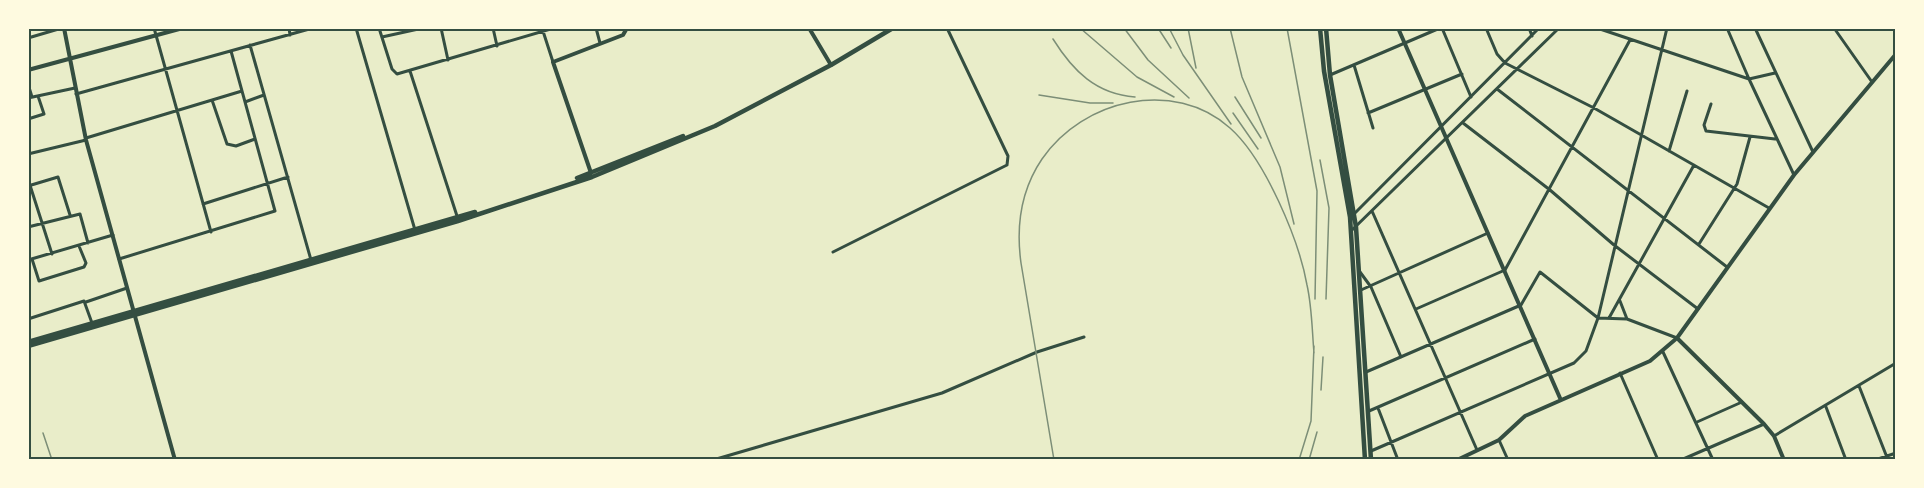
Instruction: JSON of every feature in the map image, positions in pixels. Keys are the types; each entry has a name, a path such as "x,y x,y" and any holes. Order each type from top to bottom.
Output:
{"main road":[{"path":"830,63 887,28"},
{"path":"134,312 458,221 591,175 715,126 893,28"},
{"path":"1320,28 1324,71 1350,217 1371,459"},
{"path":"1326,28 1330,75 1355,213 1360,291 1365,459"},
{"path":"28,344 457,218 591,175"}],"street":[{"path":"28,38 63,28 86,139 174,459"},
{"path":"154,28 211,232"},
{"path":"28,70 183,28"},
{"path":"289,28 290,35"},
{"path":"76,94 314,28"},
{"path":"356,28 415,230"},
{"path":"379,28 392,69 397,74 554,28"},
{"path":"382,37 423,28"},
{"path":"441,28 448,60"},
{"path":"493,28 497,45"},
{"path":"596,28 600,43"},
{"path":"809,28 830,63"},
{"path":"833,252 1007,165 1008,156 947,28"},
{"path":"1398,28 1560,398"},
{"path":"1330,75 1441,28 1471,97"},
{"path":"1485,28 1497,54 1505,63 1594,108 1769,208"},
{"path":"1529,28 1532,36"},
{"path":"1350,217 1539,28"},
{"path":"1351,231 1446,141 1559,28"},
{"path":"1597,28 1749,78 1775,73"},
{"path":"1371,451 1462,413 1581,358 1588,347 1598,318 1614,245 1664,51 1667,28"},
{"path":"1727,28 1775,139 1794,175"},
{"path":"1755,28 1813,152"},
{"path":"1834,28 1872,82"},
{"path":"553,62 623,35 628,29"},
{"path":"542,30 591,175"},
{"path":"1416,309 1505,270 1630,40"},
{"path":"250,45 311,260"},
{"path":"119,259 273,213 275,209 231,51"},
{"path":"1457,459 1499,440 1525,416 1560,398 1644,364 1663,352 1677,338 1794,175 1896,54"},
{"path":"1354,65 1373,128"},
{"path":"410,71 457,218"},
{"path":"1368,113 1462,74"},
{"path":"28,84 30,98 75,88"},
{"path":"1497,89 1727,267"},
{"path":"28,154 86,139 242,91"},
{"path":"1669,151 1687,91"},
{"path":"245,102 264,95"},
{"path":"28,120 44,114 38,96"},
{"path":"212,100 227,144 236,146 255,139"},
{"path":"1711,104 1705,130 1775,139"},
{"path":"1463,123 1550,190 1614,245 1698,309"},
{"path":"1699,244 1738,181 1750,137"},
{"path":"1609,318 1694,165"},
{"path":"30,186 58,177 70,215"},
{"path":"203,204 288,177"},
{"path":"28,179 52,254"},
{"path":"1372,212 1477,450"},
{"path":"28,227 70,215 81,215 88,243"},
{"path":"1360,291 1488,233"},
{"path":"79,246 86,263 84,267 36,280 30,260 113,235"},
{"path":"1359,270 1371,287 1401,357"},
{"path":"1362,373 1521,305 1541,272 1598,318 1628,319 1677,338 1764,424 1774,436 1784,459"},
{"path":"28,318 127,288"},
{"path":"1619,300 1628,319"},
{"path":"86,302 93,325"},
{"path":"714,459 942,393 1037,352 1084,337"},
{"path":"1368,411 1446,380 1535,339"},
{"path":"1663,352 1713,459"},
{"path":"1774,436 1826,407 1896,363"},
{"path":"1620,373 1658,459"},
{"path":"1859,386 1887,458"},
{"path":"1697,422 1742,402"},
{"path":"1826,407 1846,459"},
{"path":"1377,408 1398,459"},
{"path":"1681,459 1764,424"},
{"path":"1499,440 1508,459"},
{"path":"1875,459 1887,458 1896,453"}],"railway":[{"path":"1080,28 1137,77 1174,97"},
{"path":"1124,28 1148,60 1189,98"},
{"path":"1158,28 1171,48"},
{"path":"1169,28 1183,55 1231,124"},
{"path":"1188,28 1196,68"},
{"path":"1230,28 1242,77 1280,167 1294,224"},
{"path":"1287,28 1317,191 1315,299"},
{"path":"1053,39 1077,71 1087,79 1109,91 1135,97"},
{"path":"1039,95 1090,103 1113,103"},
{"path":"1235,97 1261,138"},
{"path":"1054,460 1021,263 1020,222 1029,183 1042,159 1060,138 1081,122 1105,110 1130,102 1157,100 1183,103 1208,113 1230,128 1243,142 1268,179 1297,246 1309,293 1314,353"},
{"path":"1233,113 1258,149"},
{"path":"1320,160 1329,208 1326,299"},
{"path":"1299,460 1311,421 1314,346"},
{"path":"1321,390 1323,357"},
{"path":"1309,460 1317,432"},
{"path":"43,433 52,460"}]}
